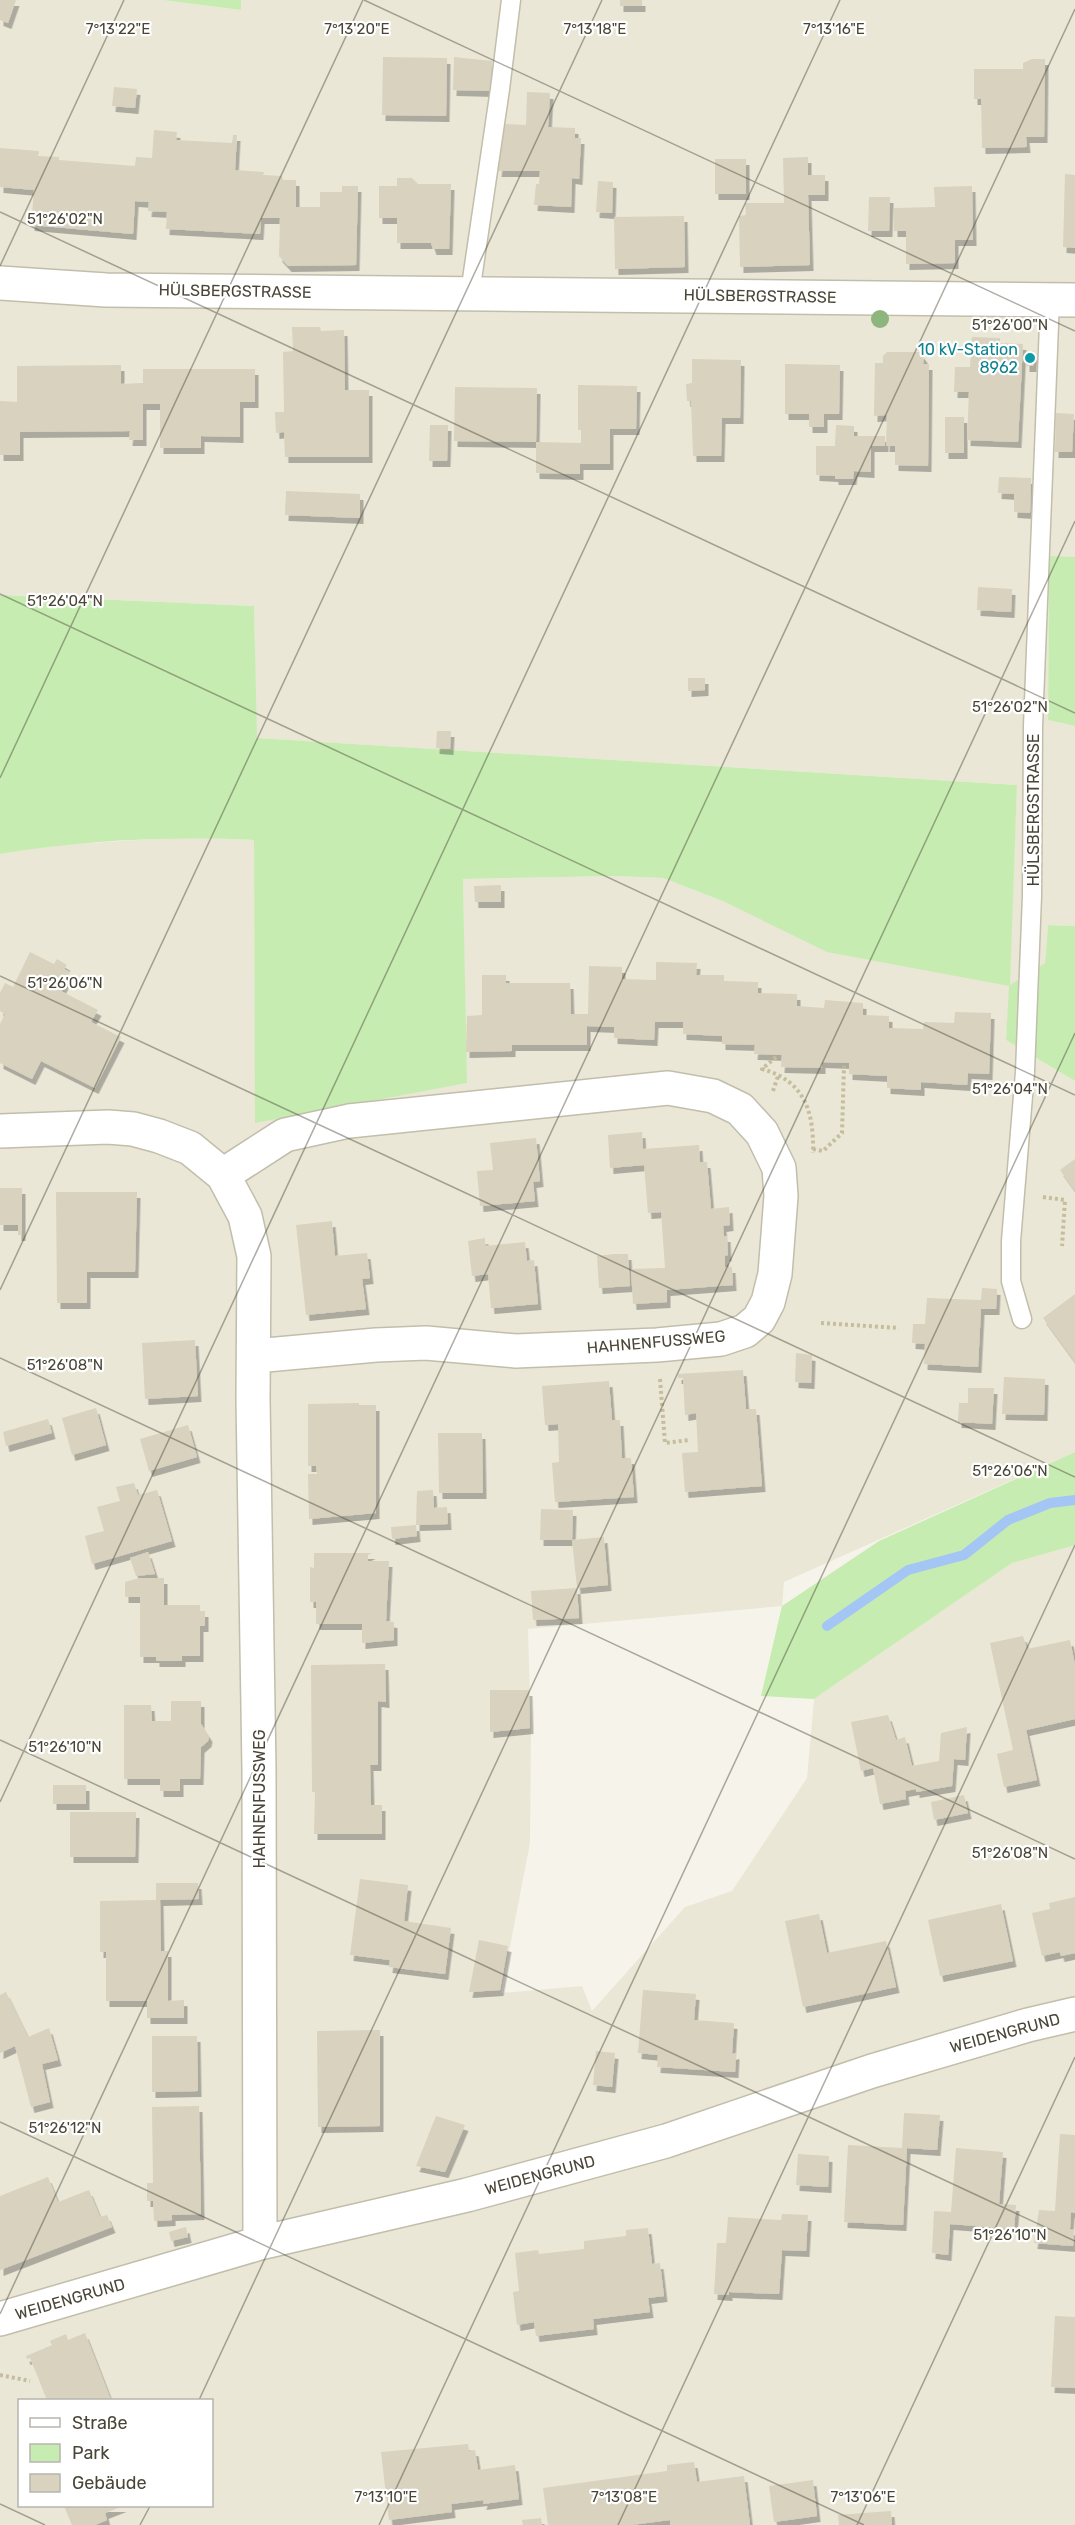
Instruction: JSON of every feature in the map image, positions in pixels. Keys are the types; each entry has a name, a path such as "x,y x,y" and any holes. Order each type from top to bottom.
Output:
{"street":[{"name":"HÜLSBERGSTRASSE","path":"0,283 106,290 1062,300"},
{"name":"HAHNENFUSSWEG","path":"223,1175 285,1135 349,1121 668,1088 713,1096 740,1109 754,1122 766,1140 779,1168 781,1196 775,1274 768,1302 759,1319 745,1331 721,1339 657,1345 516,1351 426,1343 255,1356"},
{"name":"HAHNENFUSSWEG","path":"0,1131 108,1127 133,1129 159,1136 190,1148 223,1175 245,1216 254,1256 253,1399 259,1770 260,2243"},
{"name":"WEIDENGRUND","path":"0,2319 260,2243 468,2195 655,2144 872,2071 1028,2025 1075,2014"}],"lane":[{"path":"470,293 511,0"},
{"name":"HÜLSBERGSTRASSE","path":"1022,1319 1011,1281 1011,1240 1025,1072 1032,896 1033,726 1062,300"}],"path":[{"path":"776,1057 762,1069 787,1081 803,1095 809,1109 812,1156"},
{"path":"813,1149 823,1151 842,1133 844,1066"},
{"path":"1015,1193 1065,1200 1062,1246"},
{"path":"821,1323 899,1328"},
{"path":"657,1345 665,1443 689,1440"},
{"path":"0,2375 30,2381"}],"shaded area":[{"path":"0,0 162,0 240,10 241,0 1075,0 1075,557 1049,557 1048,720 1075,726 1075,926 1048,925 1045,963 1010,986 1006,1040 1075,1081 1075,1452 784,1582 782,1606 528,1629 531,1733 530,1843 501,1993 582,1986 592,2011 685,1907 732,1891 807,1778 814,1699 1012,1563 1075,1538 1075,2525 0,2525 0,854 55,845 188,837 254,840 256,1122 466,1083 463,879 615,876 663,878 725,902 1009,986 1017,785 256,738 254,606 0,595"}],"green space":[{"path":"162,0 241,0 241,10"},
{"path":"1049,556 1075,557 1075,726 1048,720"},
{"path":"0,595 254,606 257,738 1017,785 1010,985 1045,963 1048,925 1075,926 1075,1081 1006,1040 1009,986 827,952 725,902 663,878 615,876 463,879 467,1083 255,1123 254,840 127,840 63,845 0,854"},
{"path":"1075,1452 1075,1545 1012,1563 814,1699 761,1696 782,1606 879,1541"}],"building":[{"path":"0,0 16,0 8,23 0,20"},
{"path":"620,0 642,0 642,6 620,6"},
{"path":"383,57 447,58 446,116 382,115"},
{"path":"454,57 492,61 491,91 453,90"},
{"path":"1032,59 1045,59 1044,137 1026,137 1027,147 982,148 981,99 974,99 974,69 1023,69 1023,63"},
{"path":"114,87 137,89 135,108 112,106"},
{"path":"527,92 550,93 548,127 575,128 575,138 581,138 579,179 572,178 571,207 534,205 540,171 498,171 504,124 526,125"},
{"path":"154,130 177,132 176,140 232,143 233,135 237,135 235,170 264,172 263,175 282,176 283,180 296,180 296,207 320,207 320,192 342,192 342,186 358,186 356,265 288,266 279,256 280,218 261,218 260,234 166,229 167,212 148,211 149,202 135,201 133,234 31,225 34,190 0,187 0,148 39,151 38,156 59,157 59,160 135,166 136,157 152,158"},
{"path":"808,157 808,175 825,175 825,195 808,195 810,265 740,267 739,216 746,215 745,203 784,203 783,158"},
{"path":"715,159 746,159 746,194 715,194"},
{"path":"1065,174 1075,175 1075,248 1063,247"},
{"path":"397,178 412,178 418,184 451,184 449,249 433,249 431,243 397,243 397,218 379,218 379,186 397,186"},
{"path":"598,181 613,182 612,213 596,212"},
{"path":"972,186 973,240 955,240 955,263 906,264 906,231 894,231 894,208 935,207 934,187"},
{"path":"869,197 890,197 889,231 868,231"},
{"path":"684,216 685,267 615,269 614,217"},
{"path":"292,327 320,327 321,331 344,330 345,390 369,390 369,457 285,457 284,432 276,433 275,412 284,412 283,352 293,351"},
{"path":"972,337 1000,338 1000,343 1023,344 1018,442 967,440 969,392 954,392 955,367 970,367"},
{"name":"10 kV-Station 8962","path":"1026,351 1034,351 1033,366 1026,366"},
{"path":"887,352 920,352 924,357 923,364 929,364 928,466 895,465 895,446 886,446 887,415 874,416 875,363 883,363 883,356"},
{"path":"692,359 741,360 740,418 722,418 721,456 693,456 691,401 687,401 686,384 692,383"},
{"path":"785,364 840,365 839,414 824,414 824,427 809,427 809,414 785,414"},
{"path":"121,365 121,384 143,383 143,369 255,369 255,402 240,402 240,437 201,436 201,448 160,448 160,404 143,404 143,440 129,440 130,431 20,432 20,455 0,455 0,401 17,402 17,366"},
{"path":"578,385 637,386 636,429 610,429 610,464 580,464 580,474 536,473 536,442 581,443 581,430 578,430"},
{"path":"455,387 537,388 536,442 454,441"},
{"path":"1056,413 1074,414 1072,452 1055,452"},
{"path":"945,417 964,417 964,453 945,453"},
{"path":"430,425 448,425 447,461 429,461"},
{"path":"836,425 854,426 854,436 885,436 885,446 871,446 871,472 854,471 853,479 835,479 835,476 816,475 816,446 835,446"},
{"path":"999,477 1031,478 1030,513 1014,512 1014,494 998,493"},
{"path":"286,491 360,494 360,518 285,515"},
{"path":"978,587 1012,589 1011,612 977,610"},
{"path":"688,678 705,678 705,690 688,691"},
{"path":"437,731 451,731 450,749 436,748"},
{"path":"501,885 501,902 475,902 474,886"},
{"path":"30,952 54,964 57,959 67,965 64,969 70,972 61,991 98,1010 91,1022 121,1037 95,1088 41,1061 32,1079 0,1063 0,1024 5,1014 0,1011 0,993 5,983 13,987"},
{"path":"656,962 697,963 696,975 724,975 724,981 758,982 758,993 797,994 797,1006 824,1008 825,1000 863,1003 863,1015 889,1016 889,1028 923,1029 924,1022 954,1023 955,1012 991,1013 989,1074 968,1073 967,1085 921,1082 921,1090 887,1088 887,1076 849,1074 849,1063 822,1062 822,1068 781,1067 782,1055 754,1054 755,1045 722,1044 722,1036 683,1034 683,1022 655,1022 654,1040 614,1038 614,1027 587,1026 587,1045 512,1045 512,1051 466,1052 467,1016 482,1015 482,975 506,975 506,983 570,983 571,1014 588,1014 589,966 622,967 622,979 656,980"},
{"path":"642,1132 643,1149 699,1145 700,1162 707,1162 711,1209 729,1207 730,1225 723,1226 724,1236 727,1236 728,1255 725,1256 725,1267 732,1267 733,1285 667,1290 667,1302 633,1304 631,1269 665,1268 661,1212 648,1213 644,1165 610,1168 608,1135"},
{"path":"536,1138 540,1181 533,1182 535,1201 480,1206 477,1171 493,1170 490,1143"},
{"path":"1075,1159 1075,1191 1060,1170"},
{"path":"0,1188 22,1188 22,1235 18,1235 18,1225 0,1225"},
{"path":"56,1192 137,1192 135,1272 87,1272 87,1303 57,1303"},
{"path":"332,1221 335,1256 367,1253 370,1278 362,1279 366,1309 306,1315 296,1225"},
{"path":"485,1238 485,1246 525,1242 527,1261 534,1260 538,1304 491,1308 488,1274 472,1276 468,1241"},
{"path":"628,1254 630,1286 599,1288 597,1256"},
{"path":"982,1288 997,1289 996,1309 981,1309 978,1367 924,1364 925,1344 912,1343 913,1324 925,1324 927,1298 981,1300"},
{"path":"1075,1294 1075,1362 1043,1318"},
{"path":"195,1340 198,1396 145,1399 142,1343"},
{"path":"796,1353 812,1355 811,1383 795,1382"},
{"path":"743,1370 746,1409 756,1409 762,1486 685,1492 682,1453 698,1452 696,1413 685,1415 683,1378 678,1378 678,1374"},
{"path":"1004,1377 1045,1379 1044,1415 1002,1414"},
{"path":"609,1381 612,1420 620,1420 622,1458 631,1458 634,1497 555,1502 552,1463 559,1462 558,1424 545,1425 542,1386"},
{"path":"968,1388 994,1388 992,1424 958,1422 959,1403 968,1403"},
{"path":"359,1403 359,1405 376,1405 376,1513 309,1519 308,1474 317,1474 316,1466 308,1466 308,1404"},
{"path":"96,1408 106,1445 72,1455 62,1418"},
{"path":"48,1419 52,1433 6,1446 3,1432"},
{"path":"188,1425 197,1457 149,1471 140,1439"},
{"path":"438,1433 482,1433 483,1493 439,1493"},
{"path":"134,1483 138,1495 157,1490 172,1541 92,1564 85,1536 104,1531 97,1507 120,1501 116,1487"},
{"path":"433,1490 434,1508 447,1507 448,1524 416,1525 417,1491"},
{"path":"541,1509 573,1510 572,1540 540,1540"},
{"path":"416,1525 417,1536 392,1539 391,1527"},
{"path":"604,1537 608,1585 577,1588 572,1540"},
{"path":"148,1552 155,1574 136,1576 130,1558"},
{"path":"314,1553 372,1553 368,1555 368,1561 389,1561 386,1621 394,1622 394,1640 362,1643 362,1624 316,1624 316,1602 310,1602 310,1567 314,1568"},
{"path":"139,1578 164,1578 164,1605 200,1605 200,1611 205,1611 205,1626 200,1626 200,1656 182,1656 182,1661 156,1661 156,1657 140,1657 140,1597 125,1597 125,1582"},
{"path":"577,1588 579,1618 533,1620 531,1591"},
{"path":"1023,1636 1027,1649 1070,1640 1075,1665 1075,1719 1026,1730 1037,1780 1004,1787 997,1754 1013,1750 990,1643"},
{"path":"385,1664 386,1702 378,1701 378,1765 370,1765 371,1805 382,1805 382,1834 314,1834 311,1665"},
{"path":"490,1690 529,1690 530,1728 490,1732"},
{"path":"171,1701 201,1701 201,1724 209,1736 208,1741 201,1747 200,1779 180,1779 180,1791 160,1791 160,1779 124,1779 124,1705 151,1705 152,1721 171,1721"},
{"path":"888,1715 896,1740 905,1737 912,1766 939,1761 941,1733 967,1727 965,1760 954,1759 952,1786 916,1792 916,1789 905,1791 906,1799 880,1804 873,1768 861,1771 851,1722"},
{"path":"53,1785 86,1785 86,1804 53,1804"},
{"path":"964,1795 968,1813 934,1820 931,1802"},
{"path":"70,1812 136,1812 135,1857 70,1857"},
{"path":"360,1879 408,1885 404,1921 451,1928 445,1974 389,1967 390,1960 350,1955"},
{"path":"156,1883 198,1883 199,1899 160,1900 161,1951 168,1951 168,2001 184,2000 184,2018 147,2018 147,2001 106,2001 106,1952 100,1952 100,1901 156,1900"},
{"path":"1075,1897 1075,1953 1061,1956 1060,1952 1042,1956 1032,1913 1050,1909 1049,1903"},
{"path":"1001,1904 1013,1961 940,1976 928,1920"},
{"path":"819,1914 827,1953 886,1941 896,1987 803,2007 785,1921"},
{"path":"479,1940 508,1946 500,1990 469,1992"},
{"path":"643,1990 696,1994 694,2020 734,2023 732,2054 736,2053 735,2072 657,2067 658,2055 638,2053"},
{"path":"6,1992 28,2037 49,2028 58,2060 42,2064 50,2102 31,2107 15,2046 0,2053 0,1995"},
{"path":"380,2030 380,2126 318,2127 317,2031"},
{"path":"152,2036 197,2036 198,2091 152,2092"},
{"path":"596,2051 615,2053 612,2087 593,2085"},
{"path":"199,2106 201,2214 172,2215 172,2220 154,2221 153,2201 147,2201 147,2183 153,2183 152,2107"},
{"path":"904,2113 940,2115 937,2150 907,2148 903,2225 844,2222 848,2145 902,2148"},
{"path":"436,2116 465,2125 445,2172 416,2166"},
{"path":"1060,2134 1075,2135 1075,2213 1071,2212 1070,2229 1074,2230 1073,2246 1034,2243 1039,2210 1055,2211"},
{"path":"956,2148 1003,2152 999,2204 1016,2205 1014,2229 950,2224 948,2255 932,2253 934,2211 951,2212"},
{"path":"798,2154 829,2156 828,2187 796,2185"},
{"path":"48,2177 58,2202 89,2190 100,2217 107,2215 112,2227 0,2270 0,2196"},
{"path":"782,2214 808,2215 806,2251 782,2250 779,2294 729,2292 729,2295 714,2294 717,2243 726,2243 728,2217 781,2220"},
{"path":"186,2227 188,2237 171,2241 169,2232"},
{"path":"648,2228 652,2264 660,2263 664,2296 648,2298 650,2312 593,2319 594,2329 536,2336 534,2322 517,2325 513,2292 519,2291 515,2253 538,2250 539,2254 584,2249 584,2241 626,2236 626,2230"},
{"path":"1055,2316 1075,2317 1075,2388 1051,2387"},
{"path":"85,2333 111,2399 47,2399 30,2358 27,2359 26,2356 52,2345 50,2341 66,2334 68,2340"},
{"path":"468,2444 469,2451 475,2450 478,2470 515,2465 519,2499 483,2504 484,2500 451,2504 452,2512 389,2520 381,2452"},
{"path":"694,2462 697,2482 744,2476 750,2525 670,2525 670,2520 631,2525 548,2525 543,2488 667,2471 667,2465"},
{"path":"813,2480 817,2516 774,2522 769,2486"},
{"path":"64,2507 120,2507 105,2513 107,2520 95,2525 72,2525"},
{"path":"891,2511 892,2525 839,2525 838,2515"},
{"path":"541,2518 542,2525 523,2525 522,2520"}],"waterway":[{"path":"827,1626 908,1570 964,1555 1008,1520 1050,1503 1075,1500"}],"place":[{"name":"10 kV-Station 8962","path":"1030,358"}]}
